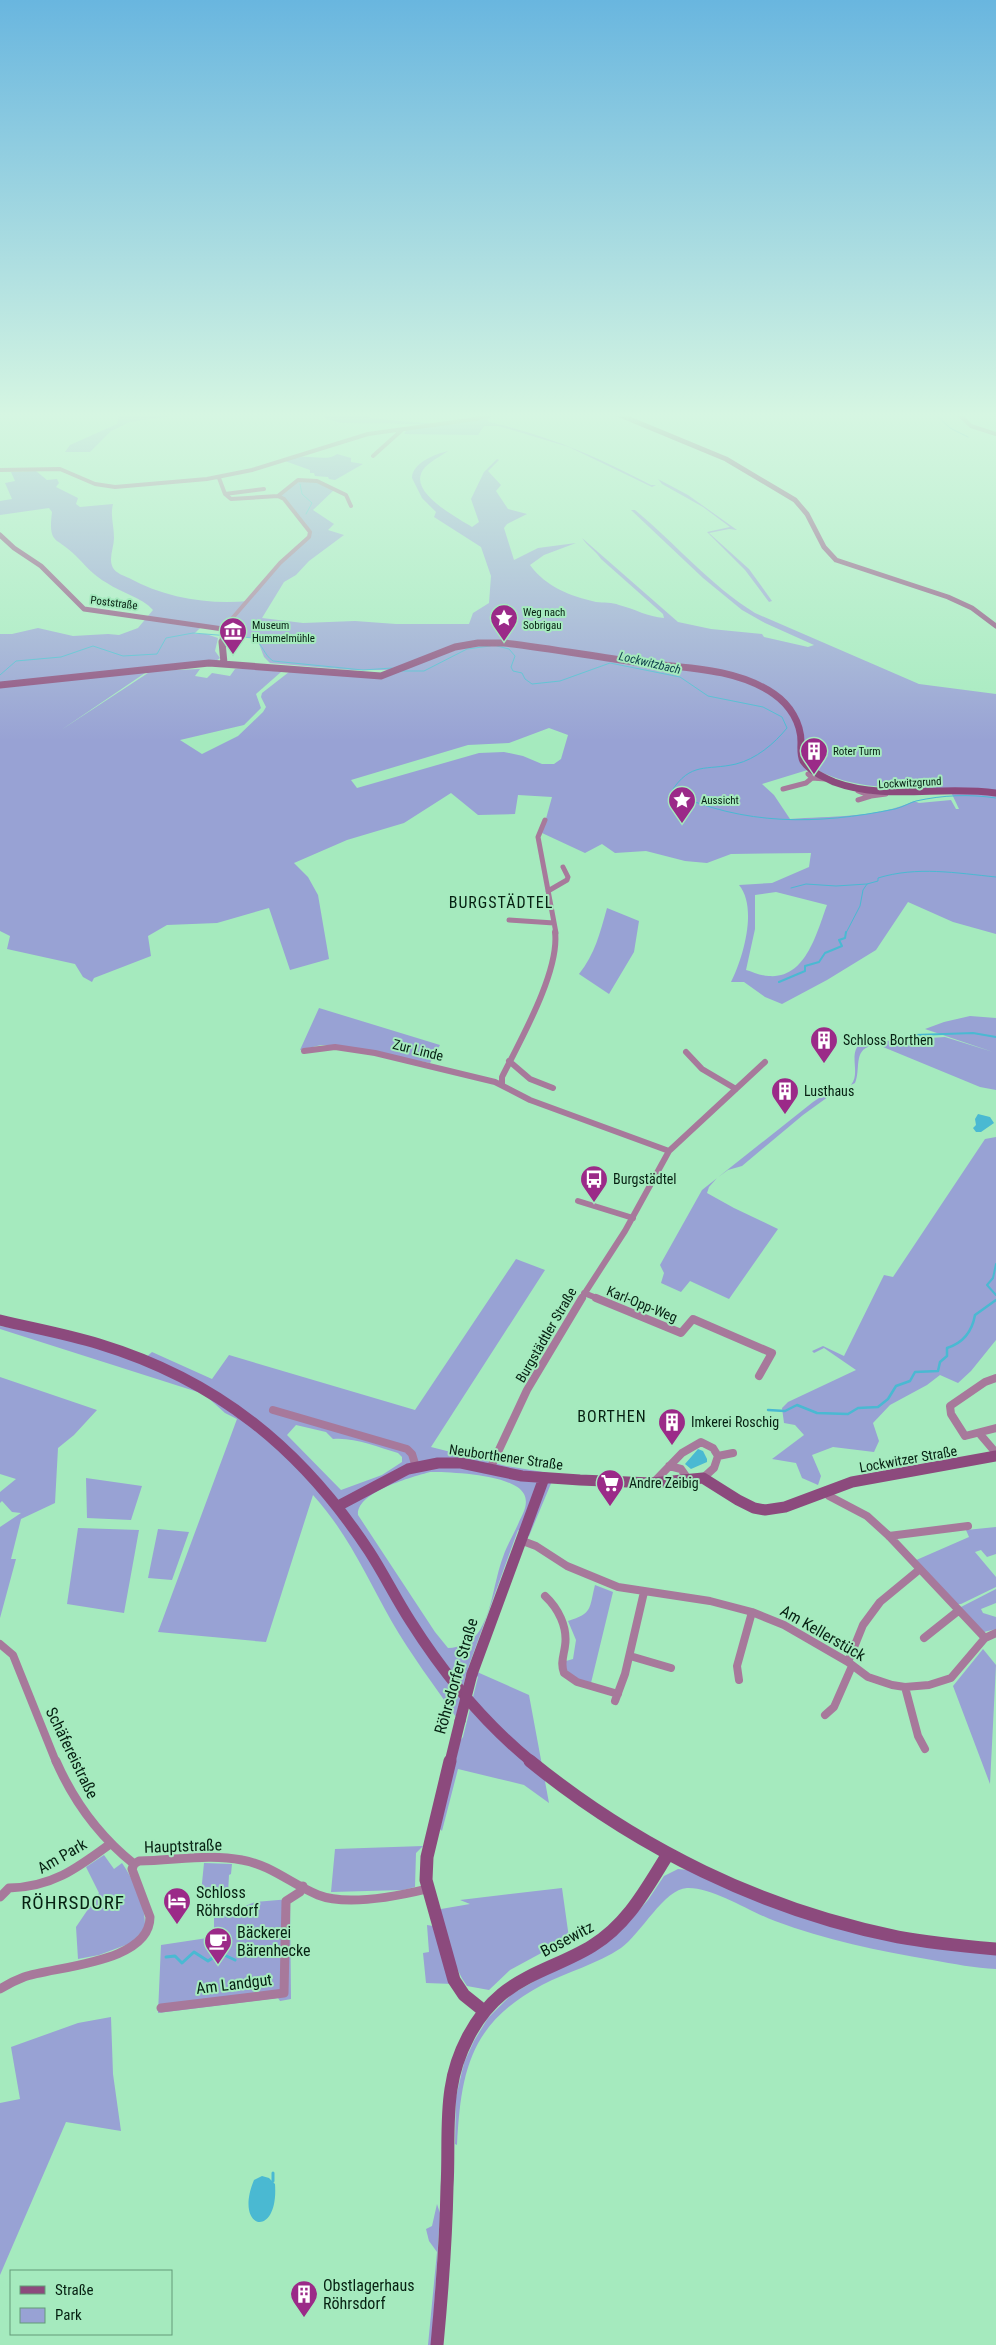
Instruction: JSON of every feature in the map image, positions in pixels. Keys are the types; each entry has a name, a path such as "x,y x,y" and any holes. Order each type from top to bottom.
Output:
{"main road":[{"name":"Poststraße","path":"0,535 14,548 41,566 84,609 199,624 223,634"},
{"path":"223,634 221,648 224,663"},
{"path":"0,686 182,665 224,663 362,676 381,676 398,671 455,647 491,642 734,677 768,690 789,708 800,728 802,760 814,774 841,784 860,788 947,789 996,793"},
{"path":"0,1320 110,1347 154,1363 189,1380 241,1410 274,1436 309,1471 338,1506"},
{"name":"Lockwitzer Straße","path":"703,1478 754,1508 765,1510 785,1507 852,1482 996,1455"},
{"name":"Neuborthener Straße","path":"338,1506 397,1474 416,1466 450,1462 544,1478 652,1484"},
{"name":"Röhrsdorfer Straße","path":"484,2011 464,1995 454,1980 427,1889 425,1871 472,1674 544,1478"},
{"path":"688,1479 703,1478"},
{"path":"668,1854 787,1907 835,1922 940,1944 996,1949"},
{"name":"Bosewitz","path":"437,2345 445,2254 451,2088 456,2063 467,2035 484,2011 513,1986 530,1975 584,1951 610,1934 642,1897 668,1854"}],"street":[{"path":"223,634 280,563 309,537 310,532 302,522"},
{"path":"813,522 829,554 836,560 948,597 972,608 996,626"},
{"path":"783,789 806,783 814,774"},
{"name":"Lockwitzgrund","path":"814,774 871,796"},
{"name":"Lockwitzgrund","path":"858,800 871,796 948,791 947,789"},
{"path":"545,820 538,837 557,945 553,962 532,1015 502,1077 502,1084 530,1100 670,1151"},
{"path":"547,892 567,880 567,872 563,867"},
{"path":"509,920 554,923"},
{"name":"Zur Linde","path":"304,1051 335,1047 375,1053 502,1084"},
{"path":"686,1052 702,1069 736,1089"},
{"path":"509,1061 530,1079 553,1088"},
{"name":"Burgstädtler Straße","path":"490,1469 527,1390 584,1293 633,1218 670,1151 765,1062"},
{"path":"578,1201 633,1218"},
{"name":"Karl-Opp-Weg","path":"584,1293 682,1333 693,1319 772,1353 760,1371 759,1376"},
{"path":"996,1378 984,1382 950,1406 951,1414 965,1436 996,1428"},
{"path":"273,1410 407,1449 412,1454 416,1466"},
{"path":"979,1433 996,1455"},
{"path":"652,1484 682,1453 701,1442 713,1448 718,1456"},
{"path":"718,1456 733,1453"},
{"path":"703,1478 714,1468 718,1456"},
{"path":"652,1484 688,1479 681,1469 669,1466"},
{"path":"825,1491 829,1496 867,1516 889,1536 985,1638 996,1633"},
{"path":"338,1506 369,1551 423,1641 452,1680 483,1715 526,1757 569,1792 608,1819 668,1854"},
{"path":"889,1536 968,1526"},
{"name":"Am Kellerstück","path":"520,1540 536,1546 567,1566 618,1587 710,1600 752,1612 784,1625 850,1664 868,1677 905,1687 929,1685 951,1678 985,1638"},
{"path":"825,1715 834,1707 863,1625 880,1602 920,1569"},
{"path":"545,1596 552,1603 564,1625 566,1637 561,1665 563,1671 574,1680 616,1698 626,1675 635,1623 644,1592"},
{"path":"924,1638 958,1611"},
{"path":"740,1680 737,1666 752,1612"},
{"name":"Schäfereistraße","path":"0,1644 13,1655 48,1743 79,1803 110,1844 134,1864"},
{"path":"630,1656 671,1668"},
{"path":"905,1687 918,1736 926,1749"},
{"name":"Am Park","path":"0,1897 9,1888 28,1889 52,1882 110,1844"},
{"name":"Hauptstraße","path":"0,1988 24,1977 117,1954 130,1948 145,1937 150,1923 149,1912 132,1869 134,1864 139,1861 238,1859 262,1865 319,1896 336,1898 403,1894 427,1889"},
{"name":"Am Landgut","path":"161,2008 284,1993 286,1901 300,1892 303,1886"}],"green space":[{"path":"51,522 113,522 114,538 111,560 113,568 118,573 157,591 172,595 203,601 234,602 249,601 280,563 309,537 310,531 303,522 332,522 334,524 328,530 344,535 309,561 296,575 284,582 262,618 303,623 355,621 396,624 469,624 473,613 489,603 491,576 481,547 443,522 465,522 472,527 478,522 510,522 504,528 514,560 538,548 576,543 544,555 530,565 536,573 559,590 577,597 596,602 616,604 647,615 664,618 663,614 601,559 582,538 678,622 711,629 762,634 764,637 808,647 814,645 765,623 742,610 703,578 644,522 649,522 723,590 755,613 919,684 996,694 996,791 878,787 834,777 814,768 762,784 774,795 790,819 885,811 914,801 919,803 951,800 956,809 959,809 950,790 996,794 996,934 953,922 908,902 876,950 827,980 782,1004 765,997 744,982 731,982 740,960 747,933 747,906 745,895 739,885 772,883 809,867 811,853 731,854 707,863 685,861 646,851 615,853 602,844 585,853 542,833 552,797 518,795 515,814 478,815 451,793 404,823 347,840 294,863 308,877 318,895 329,959 290,970 269,908 217,923 167,925 148,936 151,956 94,978 92,982 83,977 75,964 7,949 10,936 0,931 0,687 151,669 61,730 151,671 200,669 195,676 207,678 212,673 230,676 235,669 257,668 281,672 256,694 261,708 244,725 180,740 202,754 238,736 266,707 261,697 262,693 289,672 380,677 478,642 393,670 352,670 270,663 264,657 259,644 253,638 225,637 227,627 235,629 243,621 233,617 223,629 203,625 194,634 206,634 218,638 215,651 220,658 216,661 0,685 0,634 12,634 38,628 73,636 119,635 138,628 153,610 137,598 98,577 55,539 51,530","holes":["549,728 568,735 561,759 554,764 542,764 523,756 504,752 479,753 357,788 351,780 468,745 509,743","776,892 827,905 808,952 792,970 782,975 766,976 746,970 755,929 755,895"]},
{"path":"724,522 737,530 729,529 709,533 749,569 772,601 769,602 745,570 707,532 730,527"},
{"path":"607,908 639,921 634,952 609,994 579,974 593,951"},
{"path":"319,1008 440,1045 430,1063 336,1045 321,1045 300,1050"},
{"path":"970,1016 996,1018 996,1090 980,1087 871,1042 945,1037 993,1052 925,1029"},
{"path":"860,1044 871,1046 865,1048 862,1052 858,1061 857,1078 855,1083 851,1085 855,1075 855,1053 857,1048"},
{"path":"850,1085 832,1094 803,1115 742,1166 728,1170 719,1177 813,1102 825,1094"},
{"path":"996,1137 996,1340 971,1371 958,1383 940,1375 927,1385 890,1405 873,1423 879,1441 874,1452 833,1447 812,1455 821,1476 818,1485 802,1478 796,1463 772,1459 804,1435 795,1425 784,1423 782,1408 788,1402 856,1370 824,1348 814,1353 812,1351 823,1346 844,1356 884,1275 893,1277 985,1139"},
{"path":"717,1178 709,1187 707,1193 778,1229 729,1299 690,1281 681,1292 661,1283 664,1273 660,1265 702,1190"},
{"path":"516,1259 545,1270 431,1447 506,1466 555,1474 529,1536 518,1530 468,1668 529,1695 549,1803 524,1785 458,1769 442,1831 440,1829 460,1741 463,1737 478,1677 467,1671 456,1717 399,1634 337,1525 313,1495 266,1642 158,1632 237,1419 225,1413 204,1394 0,1329 0,1326 56,1335 142,1361 152,1352 212,1379 229,1355 415,1410","holes":["296,1425 326,1432 333,1439 357,1441 398,1453 402,1457 402,1462 382,1475 341,1490 287,1435","430,1472 495,1478 518,1487 524,1494 526,1501 524,1512 506,1548 497,1575 491,1604 484,1622 474,1637 466,1643 453,1648 448,1648 435,1632 358,1515 360,1507 366,1499 375,1493 399,1482"]},
{"path":"0,1377 97,1410 74,1435 58,1448 55,1503 21,1519 11,1559 16,1559 0,1618 0,1527 21,1513 12,1512 2,1501 0,1503 0,1492 16,1479 0,1474"},
{"path":"86,1478 142,1486 131,1520 87,1518"},
{"path":"996,1527 996,1554 987,1557 981,1550 975,1552 996,1577 996,1587 961,1604 957,1604 914,1561 969,1537 966,1530"},
{"path":"78,1528 139,1530 124,1613 67,1604"},
{"path":"158,1529 189,1532 172,1580 148,1578"},
{"path":"595,1585 613,1592 591,1683 574,1678 565,1668 566,1661 573,1659 576,1640 568,1621 582,1615 589,1609"},
{"path":"996,1589 996,1603 981,1609 983,1613 996,1617 996,1629 984,1632 959,1608"},
{"path":"983,1649 996,1665 990,1784 953,1686"},
{"path":"423,1846 416,1853 415,1887 403,1890 331,1892 335,1849"},
{"path":"104,1855 114,1869 122,1863 131,1878 144,1911 145,1928 131,1943 99,1955 78,1959 76,1927 99,1893 86,1867"},
{"path":"204,1863 232,1864 231,1874 229,1875 228,1894 201,1893"},
{"path":"678,1869 688,1870 784,1910 996,1953 996,1969 892,1953 852,1944 813,1934 775,1921 708,1891 687,1888 678,1890 661,1904 637,1933 621,1948 602,1959 542,1985 499,2015 485,2032 474,2051 467,2071 462,2093 457,2145 455,2144 456,2097 464,2063 474,2041 488,2018 512,1994 619,1933 648,1900 664,1876"},
{"path":"562,1888 569,1938 510,1970 489,1990 467,1986 454,1961 441,1909 470,1904 460,1900"},
{"path":"290,1899 291,1999 280,2001 278,1998 158,2013 161,1945 214,1937 214,1916 225,1914 255,1902"},
{"path":"427,1925 433,1926 453,1984 426,1983 423,1953 429,1952"},
{"path":"111,2017 113,2074 121,2131 66,2122 0,2275 0,2103 20,2099 11,2047 78,2023"},
{"path":"437,2204 440,2213 432,2345 428,2345 437,2252 429,2241 426,2229 432,2226"}],"shaded area":[{"path":"978,1114 990,1117 994,1123 981,1132 976,1132 973,1128 976,1125 975,1119"},
{"path":"698,1449 703,1451 707,1462 691,1469 685,1464"},
{"path":"262,2176 269,2178 275,2184 274,2202 270,2214 265,2221 258,2222 252,2218 249,2210 249,2197 254,2180"}],"waterway":[{"name":"Lockwitzbach","path":"0,675 16,661 61,657 93,646 123,656 157,654 166,638 193,633 254,638 273,661 363,670 392,668"},
{"name":"Lockwitzbach","path":"401,671 424,671 467,649 490,646"},
{"name":"Lockwitzbach","path":"497,646 509,649 515,656 511,667 513,671 522,673 525,679 532,684 560,681 610,663 680,677 708,696 763,707 782,717 787,728 776,740 757,755 736,764 692,771 678,782 671,792 698,803 753,817 809,820 837,818 895,809 916,801 936,797 976,796 996,798"},
{"path":"867,884 878,881 878,878 893,874 922,871 996,877"},
{"path":"791,888 806,884 836,886 867,884"},
{"path":"846,933 860,906 863,890 867,884"},
{"path":"779,982 805,971 805,966 819,962 825,953 842,946 839,940 845,938 846,932"},
{"path":"915,1035 973,1033 996,1037"},
{"path":"996,1264 993,1278 987,1285 996,1295"},
{"path":"768,1410 785,1411 797,1405 817,1413 848,1414 858,1408 878,1407 888,1399 896,1386 910,1381 915,1372 938,1371 940,1362 947,1356 947,1348 962,1340 972,1327 975,1315 996,1300"},
{"path":"166,1957 175,1956 182,1963 194,1952 208,1961 220,1953 235,1960"},
{"path":"273,2173 273,2181"}],"place":[{"name":"Weg nach Sobrigau","path":"504,642"},
{"name":"Museum Hummelmühle","path":"233,655"},
{"name":"Roter Turm","path":"814,775"},
{"name":"Aussicht","path":"682,824"},
{"name":"Schloss Borthen","path":"824,1064"},
{"name":"Lusthaus","path":"785,1115"},
{"name":"Burgstädtel","path":"594,1203"},
{"name":"Imkerei Roschig","path":"672,1446"},
{"name":"Andre Zeibig","path":"610,1507"},
{"name":"Schloss Röhrsdorf","path":"177,1925"},
{"name":"Bäckerei Bärenhecke","path":"218,1965"},
{"name":"Obstlagerhaus Röhrsdorf","path":"304,2318"}],"district":[{"name":"BURGSTÄDTEL","path":"501,902"},
{"name":"BORTHEN","path":"612,1416"},
{"name":"RÖHRSDORF","path":"73,1902"}]}
